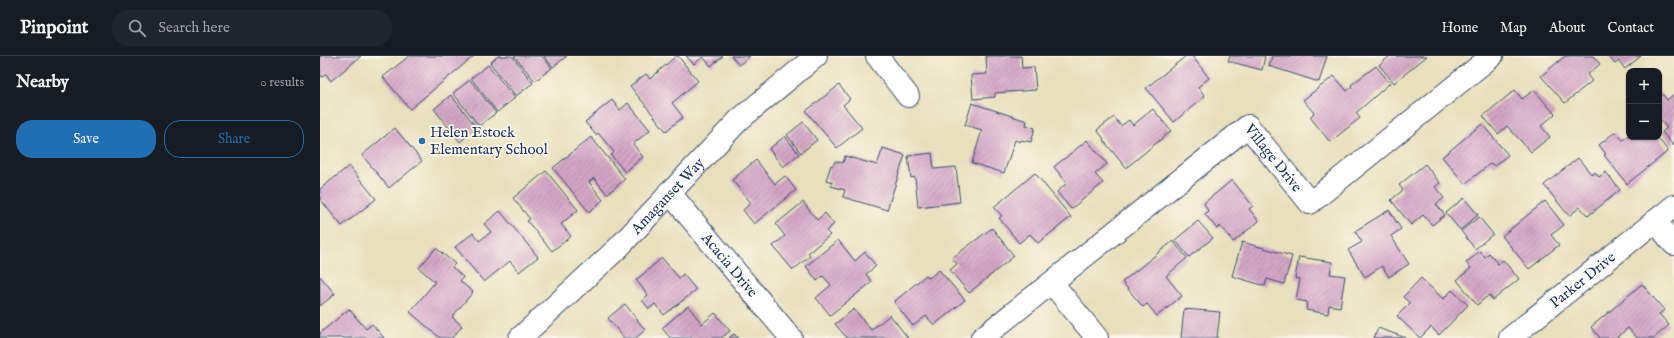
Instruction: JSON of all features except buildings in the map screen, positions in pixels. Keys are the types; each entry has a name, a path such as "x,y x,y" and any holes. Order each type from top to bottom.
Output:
{"street":[{"name":"Amaganset Way","path":"520,338 618,248 669,192 739,120 816,56"},
{"path":"877,56 908,96"},
{"name":"Village Drive","path":"982,338 1248,126 1310,203 1492,56"},
{"name":"Acacia Drive","path":"669,192 791,338"},
{"name":"Parker Drive","path":"1510,338 1674,206"},
{"path":"1655,221 1674,244"},
{"path":"1052,283 1097,338"}],"place":[{"name":"Helen Estock Elementary School","path":"422,141"}]}
